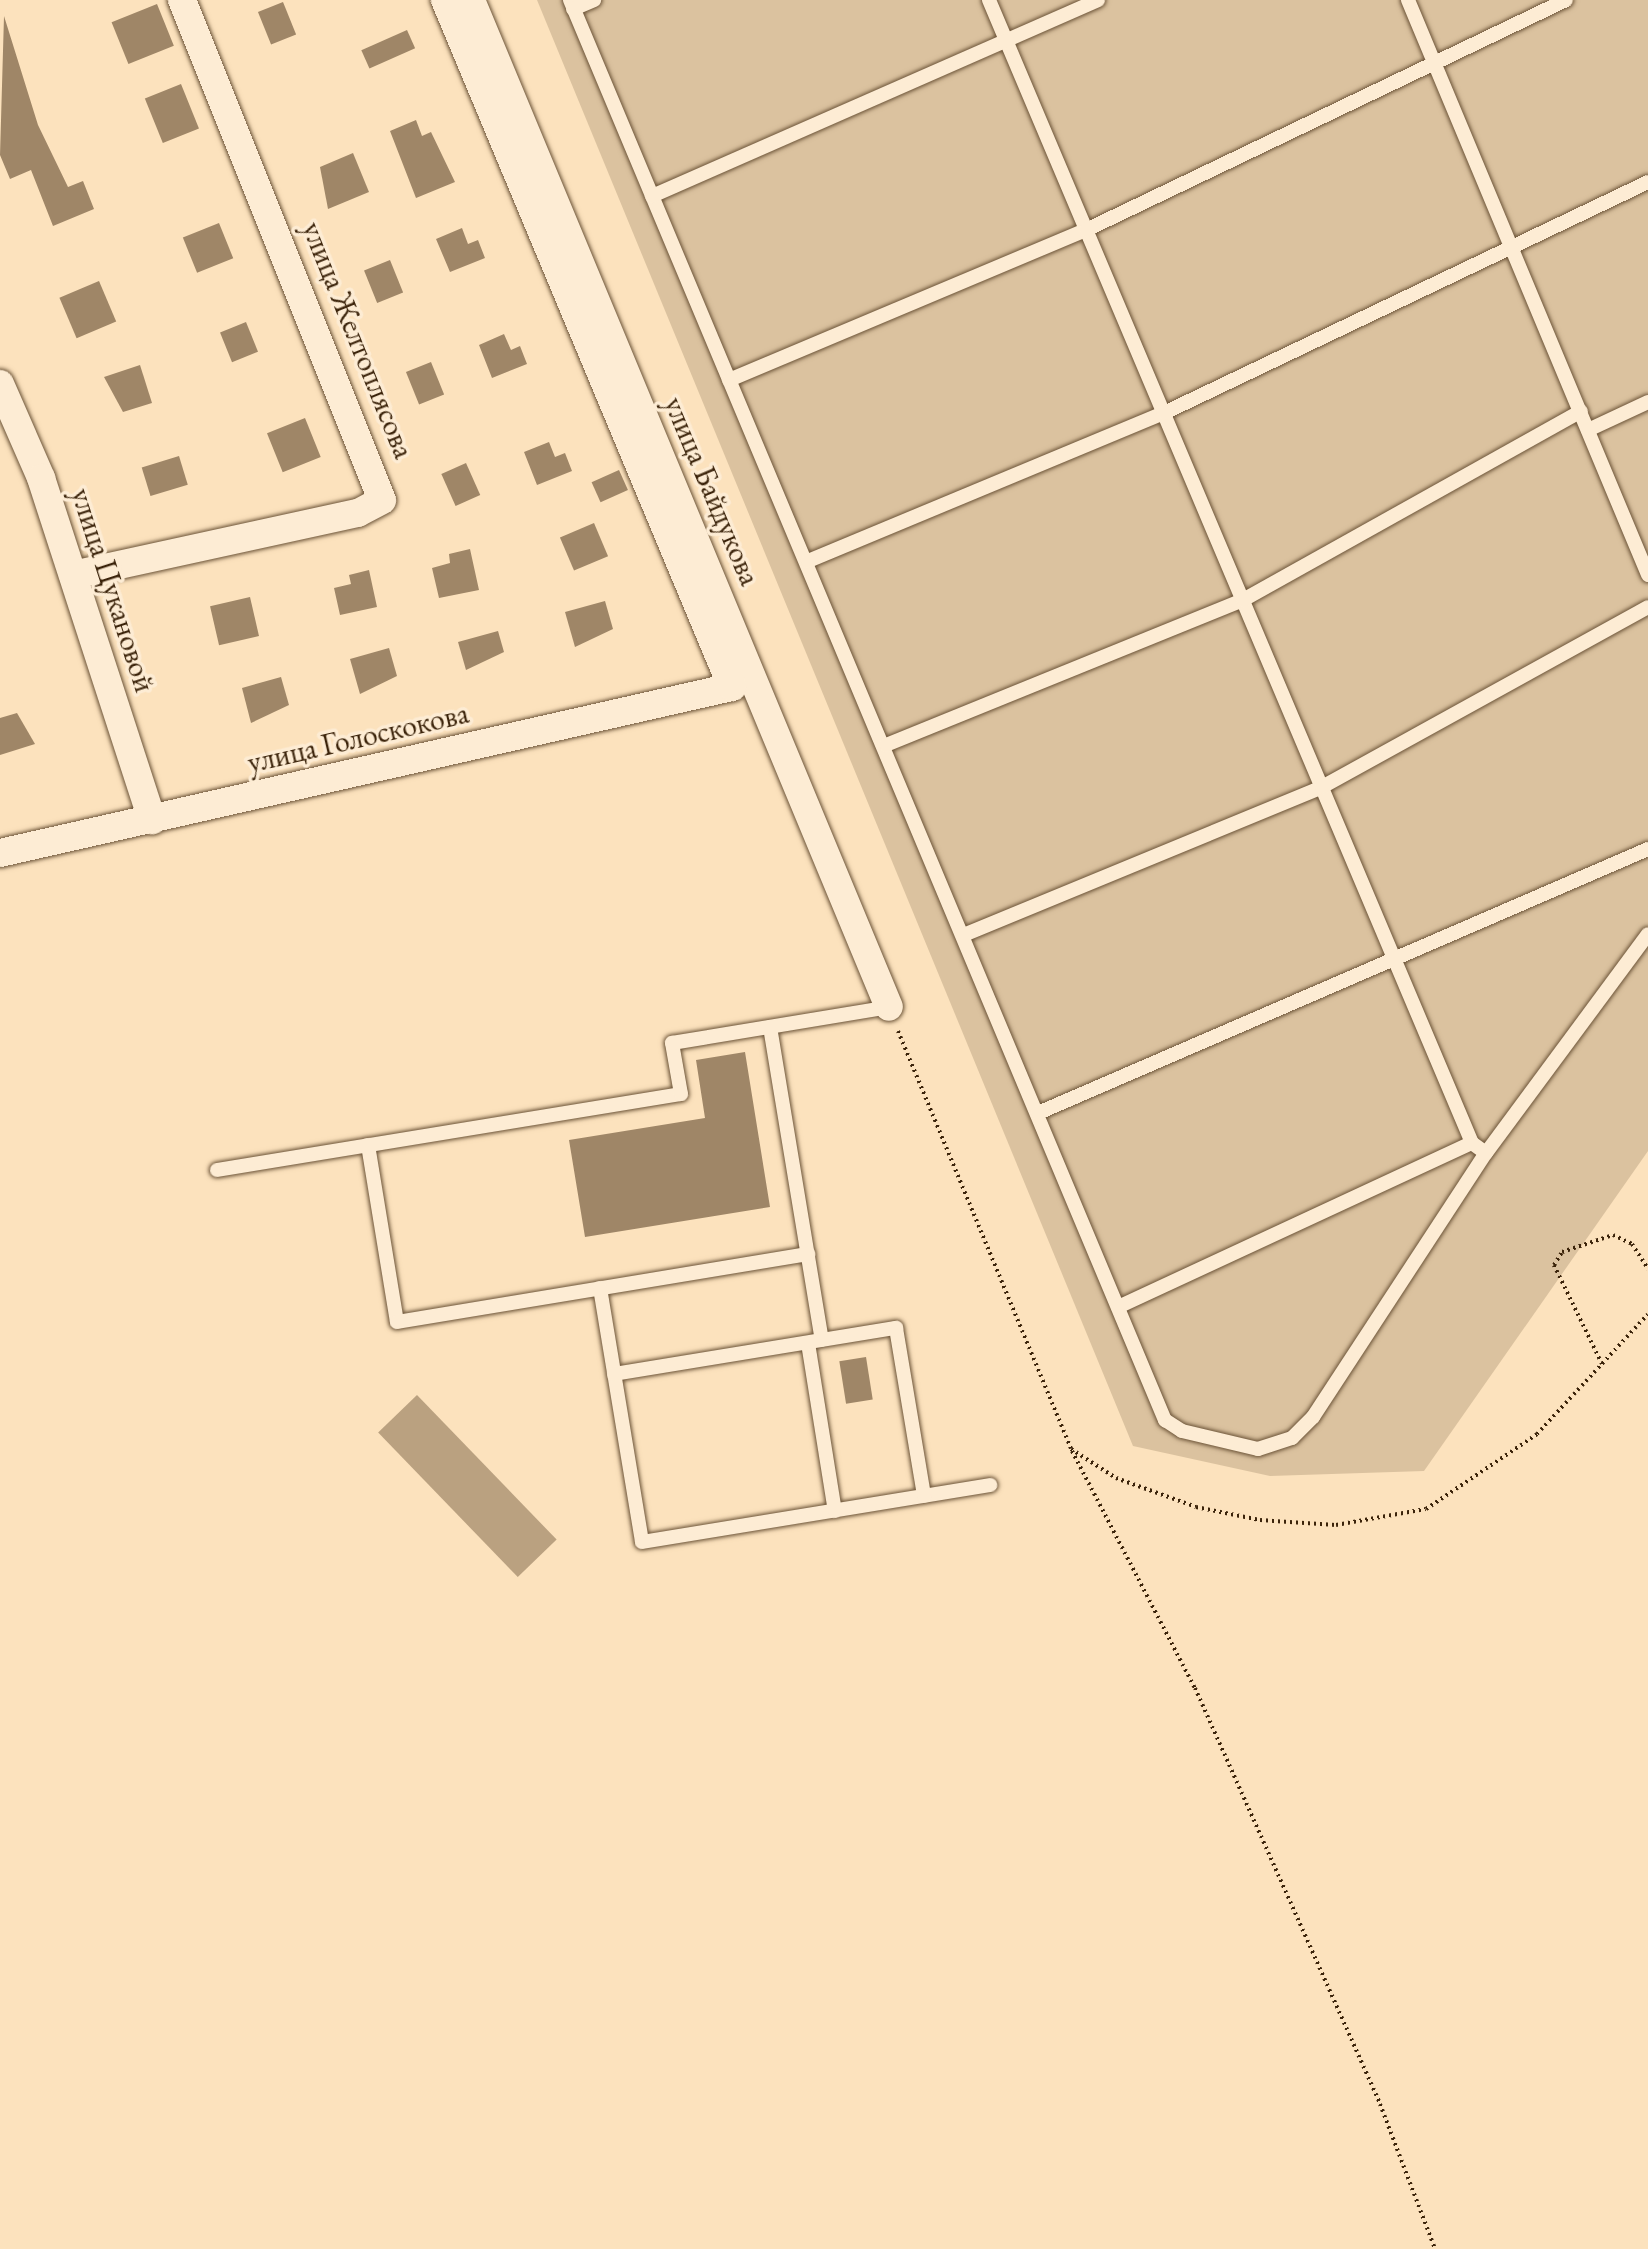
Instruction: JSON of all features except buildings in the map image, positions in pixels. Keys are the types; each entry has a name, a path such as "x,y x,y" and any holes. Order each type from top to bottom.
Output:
{"street":[{"name":"улица Желтоплясова","path":"73,575 358,513 382,500 182,0"},
{"name":"улица Байдукова","path":"445,0 732,687"},
{"name":"улица Байдукова","path":"471,0 889,1007"},
{"name":"улица Цукановой","path":"0,384 73,575 152,820"},
{"name":"улица Голоскокова","path":"0,853 732,687"}],"lane":[{"path":"594,0 572,4 966,934 1165,1420 1182,1431 1258,1449 1292,1438 1313,1417 1486,1153 1648,934"},
{"path":"989,0 1472,1143 1486,1153"},
{"path":"652,196 1008,44 1098,0"},
{"path":"1408,0 1514,245 1648,575"},
{"path":"729,380 1086,230 1566,0"},
{"path":"808,561 1164,413 1648,182"},
{"path":"1588,430 1648,402"},
{"path":"886,745 1243,600 1581,411"},
{"path":"966,934 1322,787 1648,607"},
{"path":"1038,1113 1396,963 1648,849"},
{"path":"217,1170 681,1094 672,1043 889,1007"},
{"path":"770,1027 808,1254 835,1511"},
{"path":"1118,1307 1472,1143"},
{"path":"368,1145 397,1322 808,1254"},
{"path":"600,1288 642,1542 990,1485"},
{"path":"614,1374 896,1328 924,1496"}],"path":[{"path":"889,1007 1071,1449 1195,1688 1380,2104 1435,2249"},
{"path":"1602,1364 1554,1265 1562,1252 1613,1235 1632,1244 1648,1269"},
{"path":"1071,1449 1116,1478 1196,1507 1260,1520 1336,1525 1392,1519 1477,1480 1537,1434 1648,1314"}],"shaded area":[{"path":"537,0 1648,0 1648,1151 1424,1471 1270,1476 1133,1446"},
{"path":"417,1395 557,1540 518,1577 378,1433"}]}
